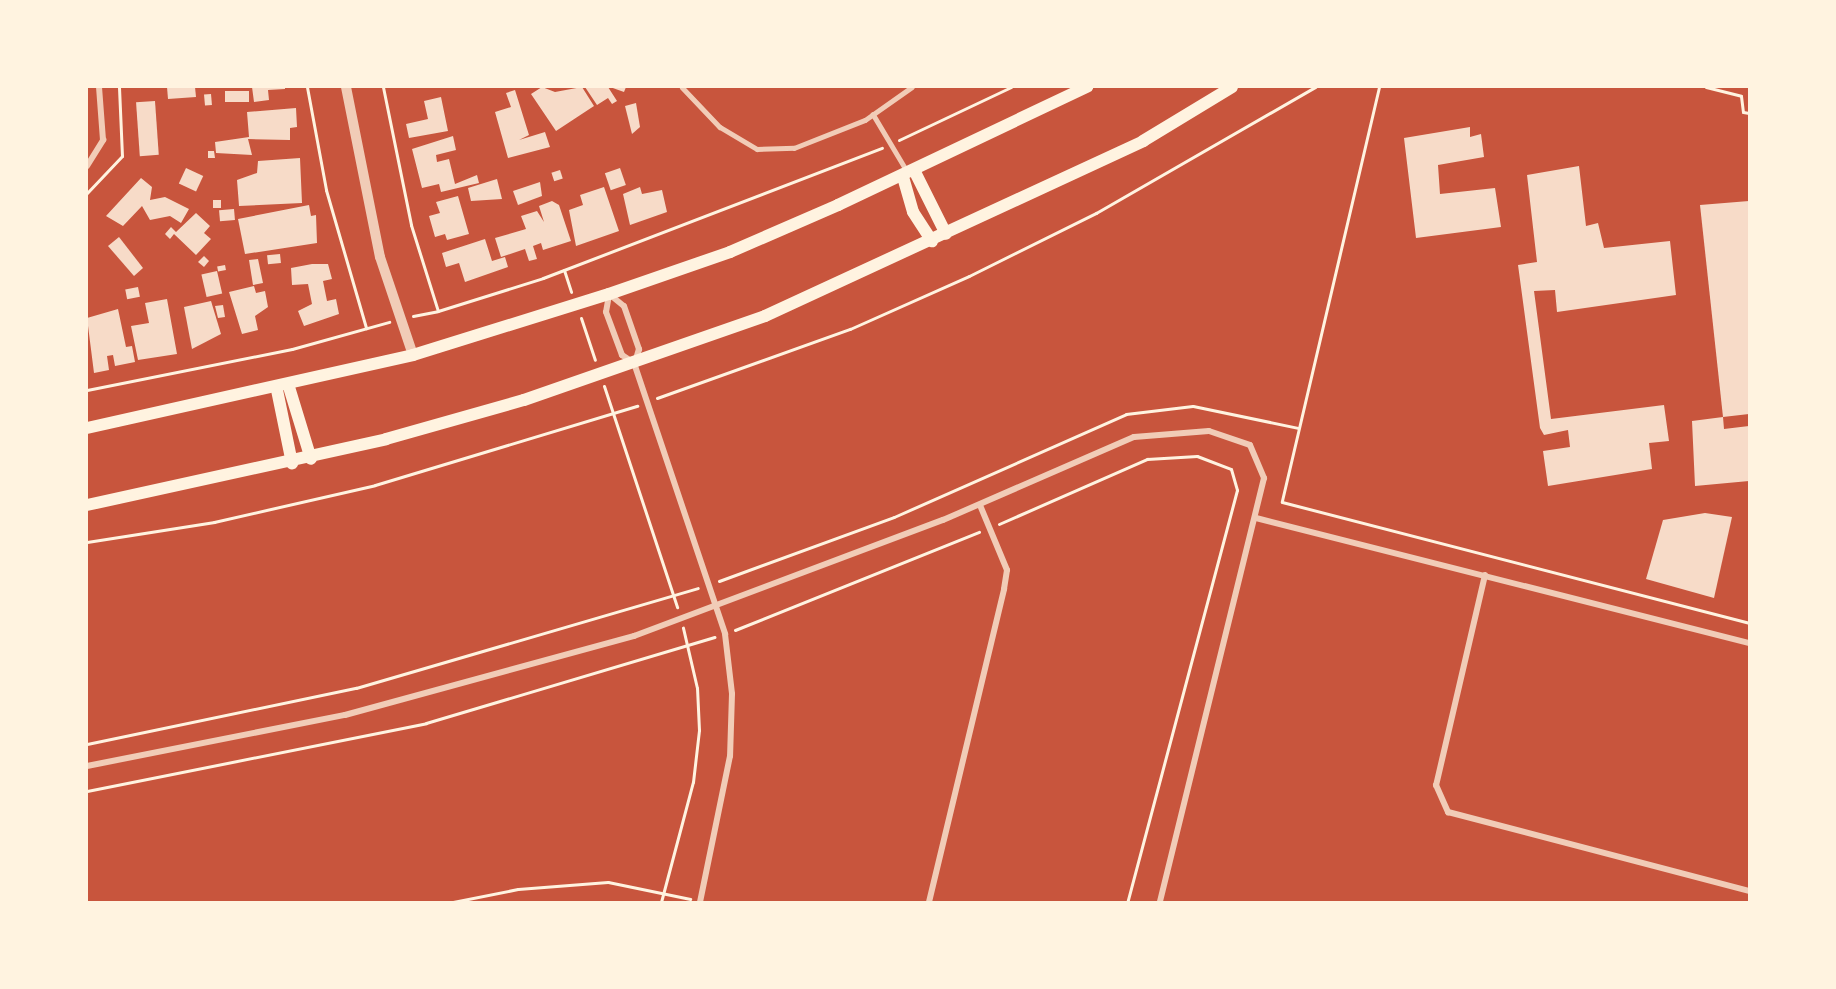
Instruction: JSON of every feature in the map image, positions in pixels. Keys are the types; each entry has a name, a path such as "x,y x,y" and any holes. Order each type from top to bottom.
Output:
{"main road":[{"path":"87,428 289,387 413,355 609,294 730,252 909,175 1087,87"},
{"path":"1175,124 1232,87"},
{"path":"87,505 311,459 600,375 765,316 932,241 1175,124 1244,87"},
{"path":"909,175 946,234"},
{"path":"909,175 913,212 932,241"},
{"path":"289,387 311,459"},
{"path":"277,390 292,463"}],"street":[{"path":"87,166 104,140 99,87"},
{"path":"346,87 380,256 413,355"},
{"path":"634,363 639,349 624,306 609,294 606,312 622,355 634,363 717,606 724,634 732,694 730,756 700,902"},
{"path":"87,766 436,693 717,606 980,505 1144,435 1200,430 1236,437 1254,448 1264,478 1160,902"},
{"path":"929,902 1007,570 980,505"},
{"path":"1256,518 1749,643"},
{"path":"1485,575 1436,785 1448,812 1749,891"}],"lane":[{"path":"682,87 720,127 757,149 794,148 873,114 912,87"},
{"path":"873,114 909,175"}],"path":[{"path":"307,87 326,190 366,328"},
{"path":"383,87 411,225 438,311"},
{"path":"87,390 238,361 402,318 438,311 564,270 890,144 1011,87"},
{"path":"87,542 214,522 375,485 614,416 850,329 969,276 1096,213 1315,87"},
{"path":"1379,87 1282,502 1749,623"},
{"path":"1706,87 1741,96 1743,112 1749,113"},
{"path":"564,270 688,645 699,730 693,782 661,902"},
{"path":"87,791 426,723 688,645 724,634 989,528 1147,459 1197,456 1231,469 1237,490 1127,902"},
{"path":"453,902 518,889 608,882 700,902"}],"building":[{"path":"167,87 195,87 196,97 168,99"},
{"path":"252,87 285,87 285,89 268,90 269,100 254,102"},
{"path":"542,87 555,92 582,87 594,106 556,131 531,94"},
{"path":"585,87 608,87 617,101 612,104 608,98 597,105"},
{"path":"610,87 626,87 624,92"},
{"path":"515,90 529,135 519,140 545,132 550,147 508,158 495,112 511,107 506,93"},
{"path":"225,91 249,91 249,102 225,102"},
{"path":"211,94 212,105 205,106 204,95"},
{"path":"441,97 448,131 409,138 406,124 428,119 424,101"},
{"path":"155,101 159,155 140,156 136,102"},
{"path":"636,103 640,127 632,134 625,106"},
{"path":"296,108 297,127 290,128 290,140 248,139 252,155 216,153 215,142 249,137 247,112"},
{"path":"1470,127 1470,137 1481,134 1484,157 1438,165 1440,194 1495,188 1501,227 1416,238 1404,138"},
{"path":"453,136 456,150 436,155 437,162 449,159 455,184 477,175 479,183 441,192 439,184 422,188 412,149"},
{"path":"208,151 214,151 215,158 208,158"},
{"path":"300,158 302,203 239,206 237,180 257,173 258,161"},
{"path":"1579,166 1586,226 1598,223 1604,248 1670,241 1676,295 1557,312 1555,290 1534,291 1551,419 1664,405 1669,441 1649,443 1652,469 1548,486 1543,451 1570,447 1568,430 1544,435 1540,428 1518,265 1537,262 1527,175"},
{"path":"186,168 203,176 196,191 179,183"},
{"path":"620,168 626,185 611,190 605,173"},
{"path":"560,170 563,179 554,181 551,173"},
{"path":"141,178 152,187 150,200 165,197 189,209 181,223 170,216 150,220 142,206 123,226 106,216"},
{"path":"497,179 502,199 471,201 468,188"},
{"path":"540,182 542,196 518,205 513,191"},
{"path":"604,187 619,231 576,246 569,210 583,205 580,195"},
{"path":"640,187 642,194 662,190 667,212 630,225 623,194"},
{"path":"458,196 469,234 447,240 445,234 435,237 429,216 440,213 436,202"},
{"path":"213,200 221,200 221,208 213,208"},
{"path":"552,201 559,205 571,241 543,250 541,243 533,246 537,259 529,261 525,249 501,257 495,238 526,229 521,216 537,211 544,222 539,206"},
{"path":"1749,201 1749,414 1723,417 1700,205"},
{"path":"309,205 311,216 316,215 317,243 245,254 238,219"},
{"path":"234,209 235,220 220,221 219,210"},
{"path":"196,213 210,226 204,233 211,239 196,255 174,234 170,239 165,234 171,227 176,232"},
{"path":"119,237 143,268 134,276 108,246"},
{"path":"485,239 492,261 505,257 508,267 465,282 459,263 446,267 442,253"},
{"path":"280,254 281,263 268,264 267,255"},
{"path":"204,256 209,261 204,267 198,262"},
{"path":"258,259 263,283 253,285 249,260"},
{"path":"328,264 332,279 323,281 327,301 336,299 339,314 304,326 298,311 312,304 308,284 292,285 291,268"},
{"path":"225,265 226,270 218,271 217,267"},
{"path":"217,271 222,293 207,297 201,275"},
{"path":"254,286 256,293 265,291 268,307 255,316 258,330 242,334 229,292"},
{"path":"138,287 140,297 127,299 125,289"},
{"path":"167,299 177,354 138,360 131,326 149,323 145,303"},
{"path":"211,301 221,334 192,349 184,307"},
{"path":"223,305 225,317 218,318 215,306"},
{"path":"118,309 126,347 132,346 135,362 115,366 113,355 107,356 109,370 94,373 87,318"},
{"path":"1723,417 1724,429 1749,426 1749,481 1695,486 1692,421"},
{"path":"1705,513 1732,517 1714,598 1646,579 1663,520"}]}
